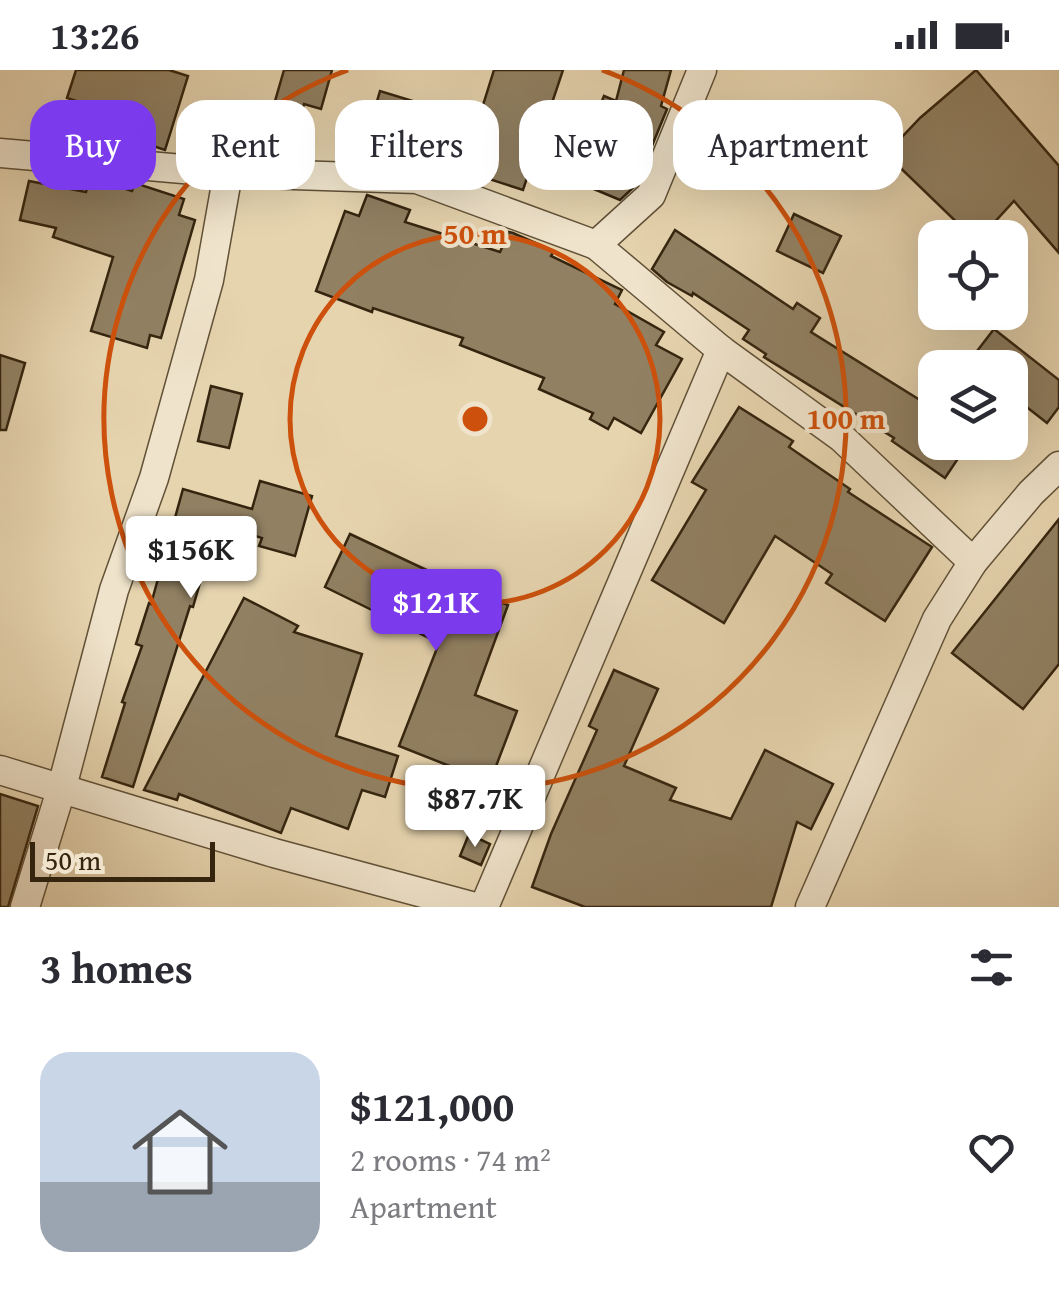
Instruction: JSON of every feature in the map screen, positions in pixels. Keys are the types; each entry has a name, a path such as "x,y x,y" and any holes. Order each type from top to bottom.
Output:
{"street":[{"path":"596,245 651,194 702,70"},
{"path":"0,153 176,168"},
{"path":"315,176 418,179 596,245 721,350 842,438 973,562"},
{"path":"25,907 62,787 114,590 154,478 209,280 225,190"},
{"path":"484,907 721,350"},
{"path":"810,907 937,619 973,562 1059,466"},
{"path":"0,770 274,853 474,907"}],"building":[{"path":"76,70 169,70 188,76 181,100 176,100 176,115 165,150 156,147 156,100 67,98"},
{"path":"284,70 332,70 321,109 315,107 315,100 275,100"},
{"path":"494,70 563,70 553,100 519,100 519,189 499,182 499,100 485,100"},
{"path":"624,70 671,70 661,106 667,109 653,143 653,100 616,100"},
{"path":"976,70 1059,166 1059,253 1014,201 997,220 954,220 903,170 903,136"},
{"path":"380,91 409,100 377,100"},
{"path":"29,181 30,190 156,190 184,199 179,215 195,220 161,338 150,335 147,348 91,331 113,257 53,237 56,228 20,220"},
{"path":"596,190 631,190 620,200"},
{"path":"367,195 410,210 405,222 500,252 509,232 513,233 554,251 551,256 622,290 615,304 664,332 656,345 682,359 641,433 614,418 608,429 590,419 593,413 539,389 544,378 460,345 463,338 316,291 345,211 359,216"},
{"path":"794,214 841,236 823,273 777,251"},
{"path":"675,230 793,309 797,303 820,318 811,332 918,399 918,459 892,441 894,438 764,357 766,354 743,339 749,330 693,293 692,296 667,282 652,269"},
{"path":"995,330 1021,350 978,350"},
{"path":"0,355 25,363 6,430 0,430"},
{"path":"1028,356 1059,380 1059,407 1047,423 1028,408"},
{"path":"211,386 242,394 229,448 198,441"},
{"path":"739,407 793,441 789,447 850,489 848,492 932,547 885,621 826,583 832,574 775,536 724,623 652,580 706,490 692,482"},
{"path":"919,460 957,460 945,478"},
{"path":"260,481 312,496 295,556 259,546 262,538 217,524 133,787 102,777 142,646 136,644 183,489 252,509"},
{"path":"1059,519 1059,664 1023,709 952,653"},
{"path":"350,534 433,573 432,576 508,605 475,695 517,711 490,782 399,746 439,643 325,587"},
{"path":"244,598 298,626 294,632 362,654 336,736 398,756 385,797 362,790 348,829 291,808 281,833 179,794 177,800 144,790"},
{"path":"614,670 658,689 624,766 676,788 670,800 731,819 765,750 833,784 811,829 797,822 771,907 585,907 532,887 597,730 589,726"},
{"path":"0,794 38,806 8,907 0,907"},
{"path":"469,834 490,844 481,865 460,856"}]}
